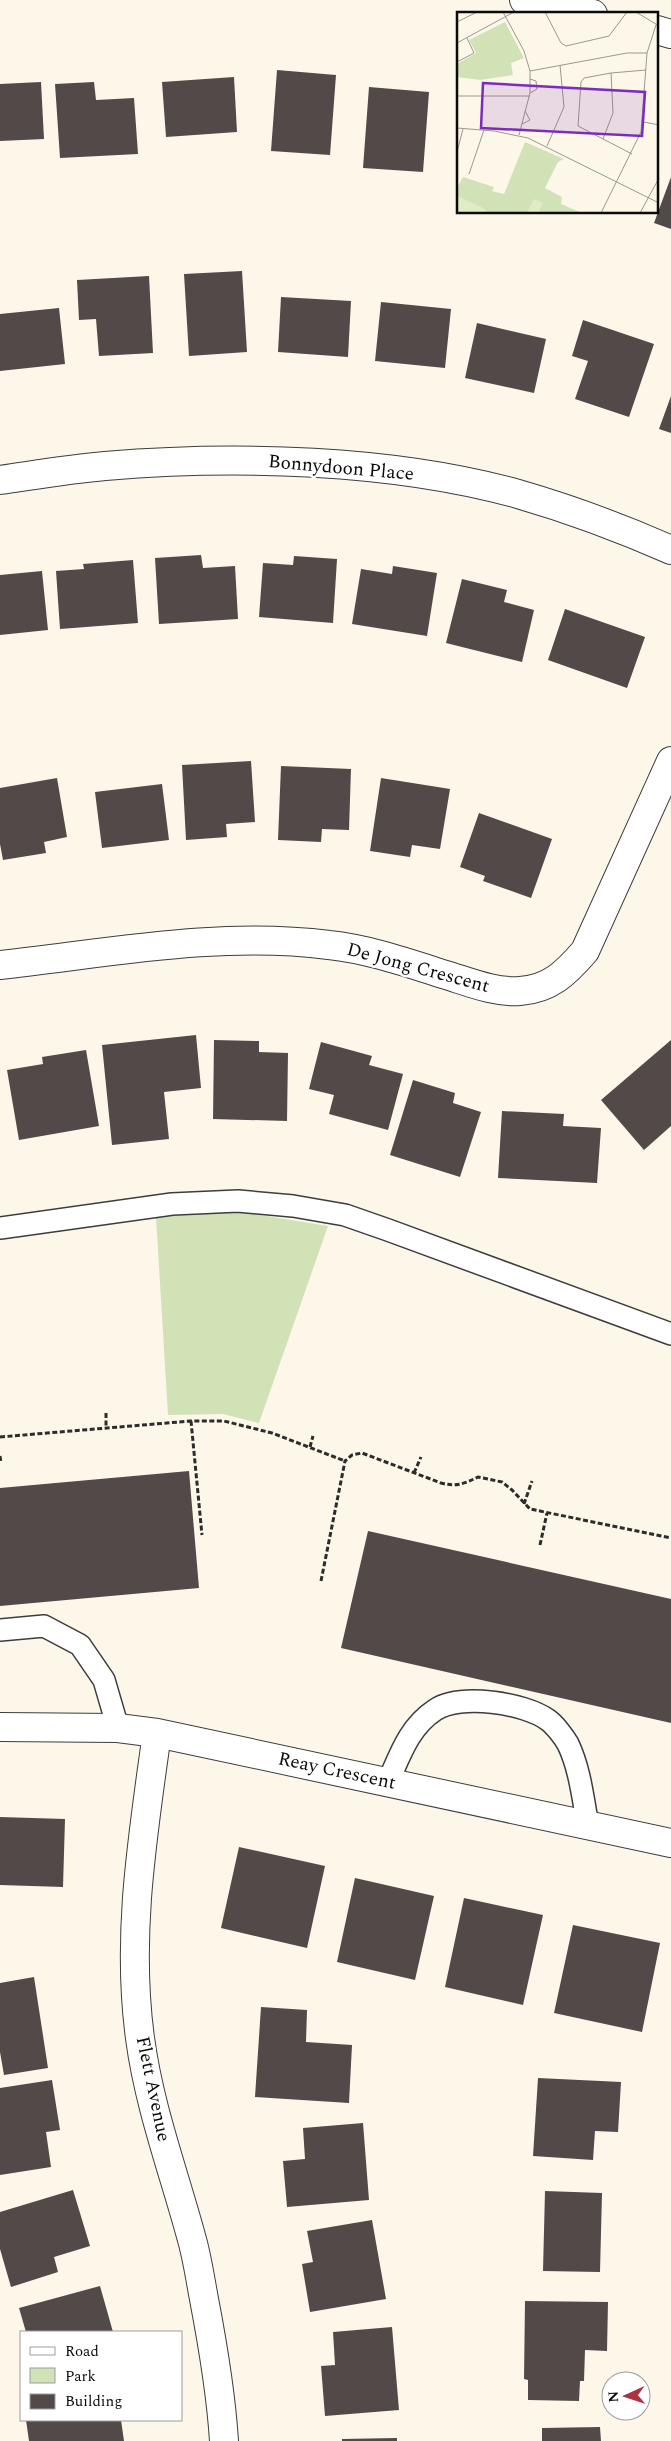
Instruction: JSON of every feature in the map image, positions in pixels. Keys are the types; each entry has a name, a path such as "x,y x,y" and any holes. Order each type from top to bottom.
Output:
{"street":[{"path":"524,0 583,12"},
{"path":"658,30 671,34"},
{"name":"Bonnydoon Place","path":"0,480 105,466 246,461 341,464 435,477 517,494 618,527 671,550"},
{"name":"De Jong Crescent","path":"0,965 176,944 254,940 329,945 395,959 491,988 518,992 543,987 564,975 585,951 671,761"},
{"name":"Reay Crescent","path":"0,1726 118,1728 157,1733 671,1843"},
{"name":"Flett Avenue","path":"157,1733 142,1838 135,1905 134,1971 136,2004 140,2039 153,2106 192,2238 220,2386 224,2441"}],"lane":[{"path":"0,1228 172,1204 238,1201 293,1206 345,1216 380,1227 671,1334"},
{"path":"0,1630 44,1626 80,1645 104,1680 118,1728"},
{"path":"388,1782 410,1733 436,1709 472,1699 511,1705 548,1720 567,1743 578,1770 588,1826"}],"path":[{"path":"106,1413 106,1428"},
{"path":"0,1437 191,1421 224,1420 272,1433 345,1460"},
{"path":"191,1421 202,1535"},
{"path":"310,1447 313,1436"},
{"path":"321,1581 345,1460 352,1455 362,1453 454,1486 465,1484 478,1477 502,1482 530,1509 671,1538"},
{"path":"0,1456 0,1463"},
{"path":"414,1473 421,1456"},
{"path":"524,1504 532,1481"},
{"path":"540,1545 547,1513"}],"green space":[{"path":"242,1212 328,1226 259,1423 223,1414 168,1415 156,1217 188,1213"}],"building":[{"path":"277,70 336,75 330,155 271,151"},
{"path":"234,77 237,132 166,137 162,82"},
{"path":"41,82 44,139 0,141 0,84"},
{"path":"94,82 96,100 134,98 138,154 60,158 55,84"},
{"path":"369,87 429,92 423,172 363,168"},
{"path":"671,177 671,229 654,223"},
{"path":"242,271 247,352 189,356 184,274"},
{"path":"149,276 153,353 99,356 96,319 79,320 77,280"},
{"path":"281,297 351,301 348,357 278,352"},
{"path":"381,302 451,309 445,368 375,361"},
{"path":"59,308 65,364 0,371 0,314"},
{"path":"583,320 654,344 629,417 575,399 588,361 572,356"},
{"path":"477,323 546,339 534,393 465,378"},
{"path":"671,396 671,433 659,429"},
{"path":"201,555 203,568 235,566 238,619 159,624 155,558"},
{"path":"294,556 337,559 333,623 259,617 263,563 293,565"},
{"path":"133,560 138,623 60,629 56,571 84,569 83,564"},
{"path":"393,566 437,573 427,636 352,624 361,569 392,574"},
{"path":"42,571 48,630 0,635 0,575"},
{"path":"462,579 507,590 504,602 534,610 522,662 446,643"},
{"path":"565,609 645,637 627,688 548,660"},
{"path":"251,761 255,822 226,824 227,837 186,840 182,765"},
{"path":"281,766 351,769 349,830 322,829 321,842 278,840"},
{"path":"57,778 67,837 44,842 46,853 3,860 0,844 0,788"},
{"path":"381,778 450,789 440,849 412,845 410,857 370,851"},
{"path":"162,784 169,840 102,848 95,792"},
{"path":"479,813 552,839 531,898 483,881 485,876 460,867"},
{"path":"196,1035 201,1088 164,1092 169,1139 112,1145 102,1045"},
{"path":"214,1040 259,1041 259,1052 288,1053 287,1121 213,1119"},
{"path":"671,1040 671,1126 644,1150 601,1100"},
{"path":"321,1042 372,1056 369,1065 403,1074 388,1130 329,1114 334,1095 309,1089"},
{"path":"86,1050 99,1126 19,1140 7,1070 43,1064 42,1057"},
{"path":"413,1080 455,1093 453,1103 481,1112 460,1177 390,1155"},
{"path":"502,1111 564,1114 563,1126 601,1128 597,1183 498,1178"},
{"path":"189,1471 199,1588 0,1606 0,1488"},
{"path":"368,1531 671,1599 671,1723 341,1648"},
{"path":"0,1817 65,1819 63,1887 0,1885"},
{"path":"239,1847 325,1866 307,1948 221,1928"},
{"path":"355,1878 434,1896 415,1980 337,1962"},
{"path":"464,1898 543,1915 523,2005 445,1987"},
{"path":"573,1925 660,1943 642,2032 554,2013"},
{"path":"34,1977 48,2068 4,2075 0,2052 0,1983"},
{"path":"261,2007 307,2010 306,2042 352,2045 349,2103 255,2097"},
{"path":"538,2078 621,2082 618,2132 595,2131 593,2160 533,2156"},
{"path":"52,2080 60,2130 46,2132 51,2167 0,2175 0,2088"},
{"path":"363,2123 369,2200 287,2207 283,2161 305,2159 303,2128"},
{"path":"73,2190 90,2246 54,2257 58,2272 11,2287 0,2249 0,2212"},
{"path":"545,2191 602,2193 600,2272 543,2271"},
{"path":"372,2220 386,2299 310,2312 302,2264 313,2262 307,2231"},
{"path":"100,2286 113,2331 26,2331 19,2308"},
{"path":"525,2301 608,2302 607,2351 585,2350 584,2381 580,2381 579,2401 528,2400 528,2380 524,2379"},
{"path":"392,2327 399,2410 325,2416 321,2366 335,2365 333,2332"},
{"path":"26,2421 121,2421 124,2441 29,2441"},
{"path":"600,2427 601,2441 542,2441 542,2428"},
{"path":"397,2438 397,2441 342,2441 342,2439"}]}
